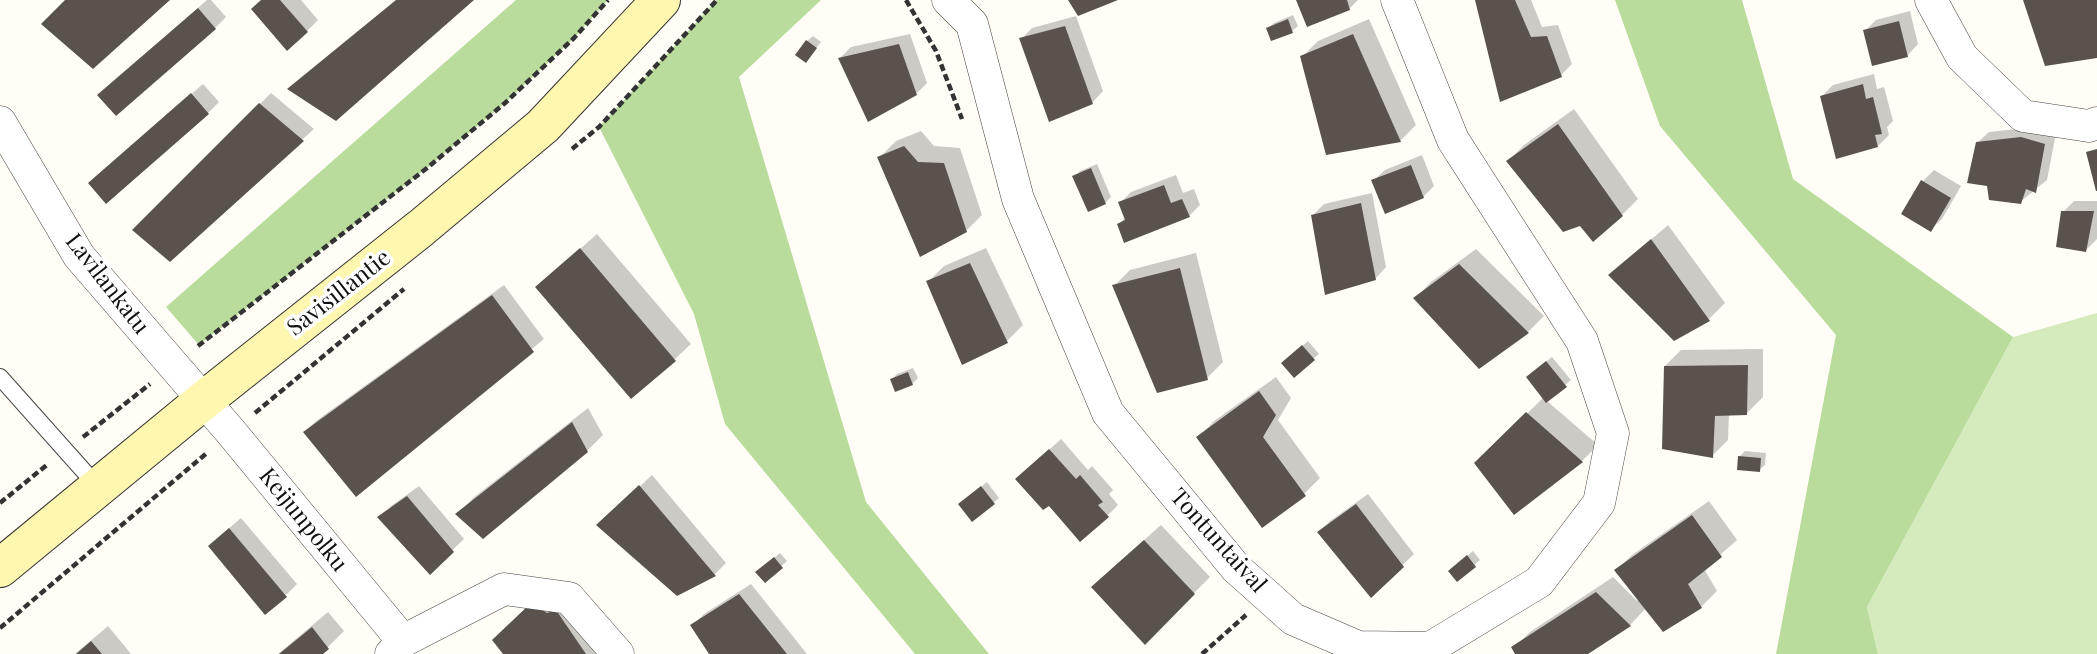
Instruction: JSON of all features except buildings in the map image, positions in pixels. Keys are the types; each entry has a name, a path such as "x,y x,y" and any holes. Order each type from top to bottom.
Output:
{"street":[{"name":"Savisillantie","path":"0,568 543,126 661,0"},
{"name":"Tontuntaival","path":"949,0 972,24 1018,199 1108,413 1236,568 1293,619 1358,647 1430,648 1539,582 1599,503 1612,433 1582,341 1453,141 1397,0"},
{"path":"1931,0 1962,57 2023,116 2089,126 2097,123"},
{"name":"Lavilankatu","path":"0,122 79,256 203,401"},
{"name":"Keijunpolku","path":"203,401 397,648 504,589 569,598 618,654"}],"lane":[{"path":"0,377 98,487"}],"path":[{"path":"0,503 505,103 574,38 608,0"},
{"path":"1202,654 1268,596"}],"green space":[{"path":"516,0 608,0 574,38 505,103 427,168 199,345 166,307"},
{"path":"717,0 821,0 739,77 866,502 989,654 915,654 725,424 694,314 599,127"},
{"path":"1615,0 1742,0 1793,179 2013,337 1867,607 1878,654 1776,654 1836,335 1660,126"},
{"path":"2097,313 2097,654 1878,654 1867,607 2013,337"}]}
